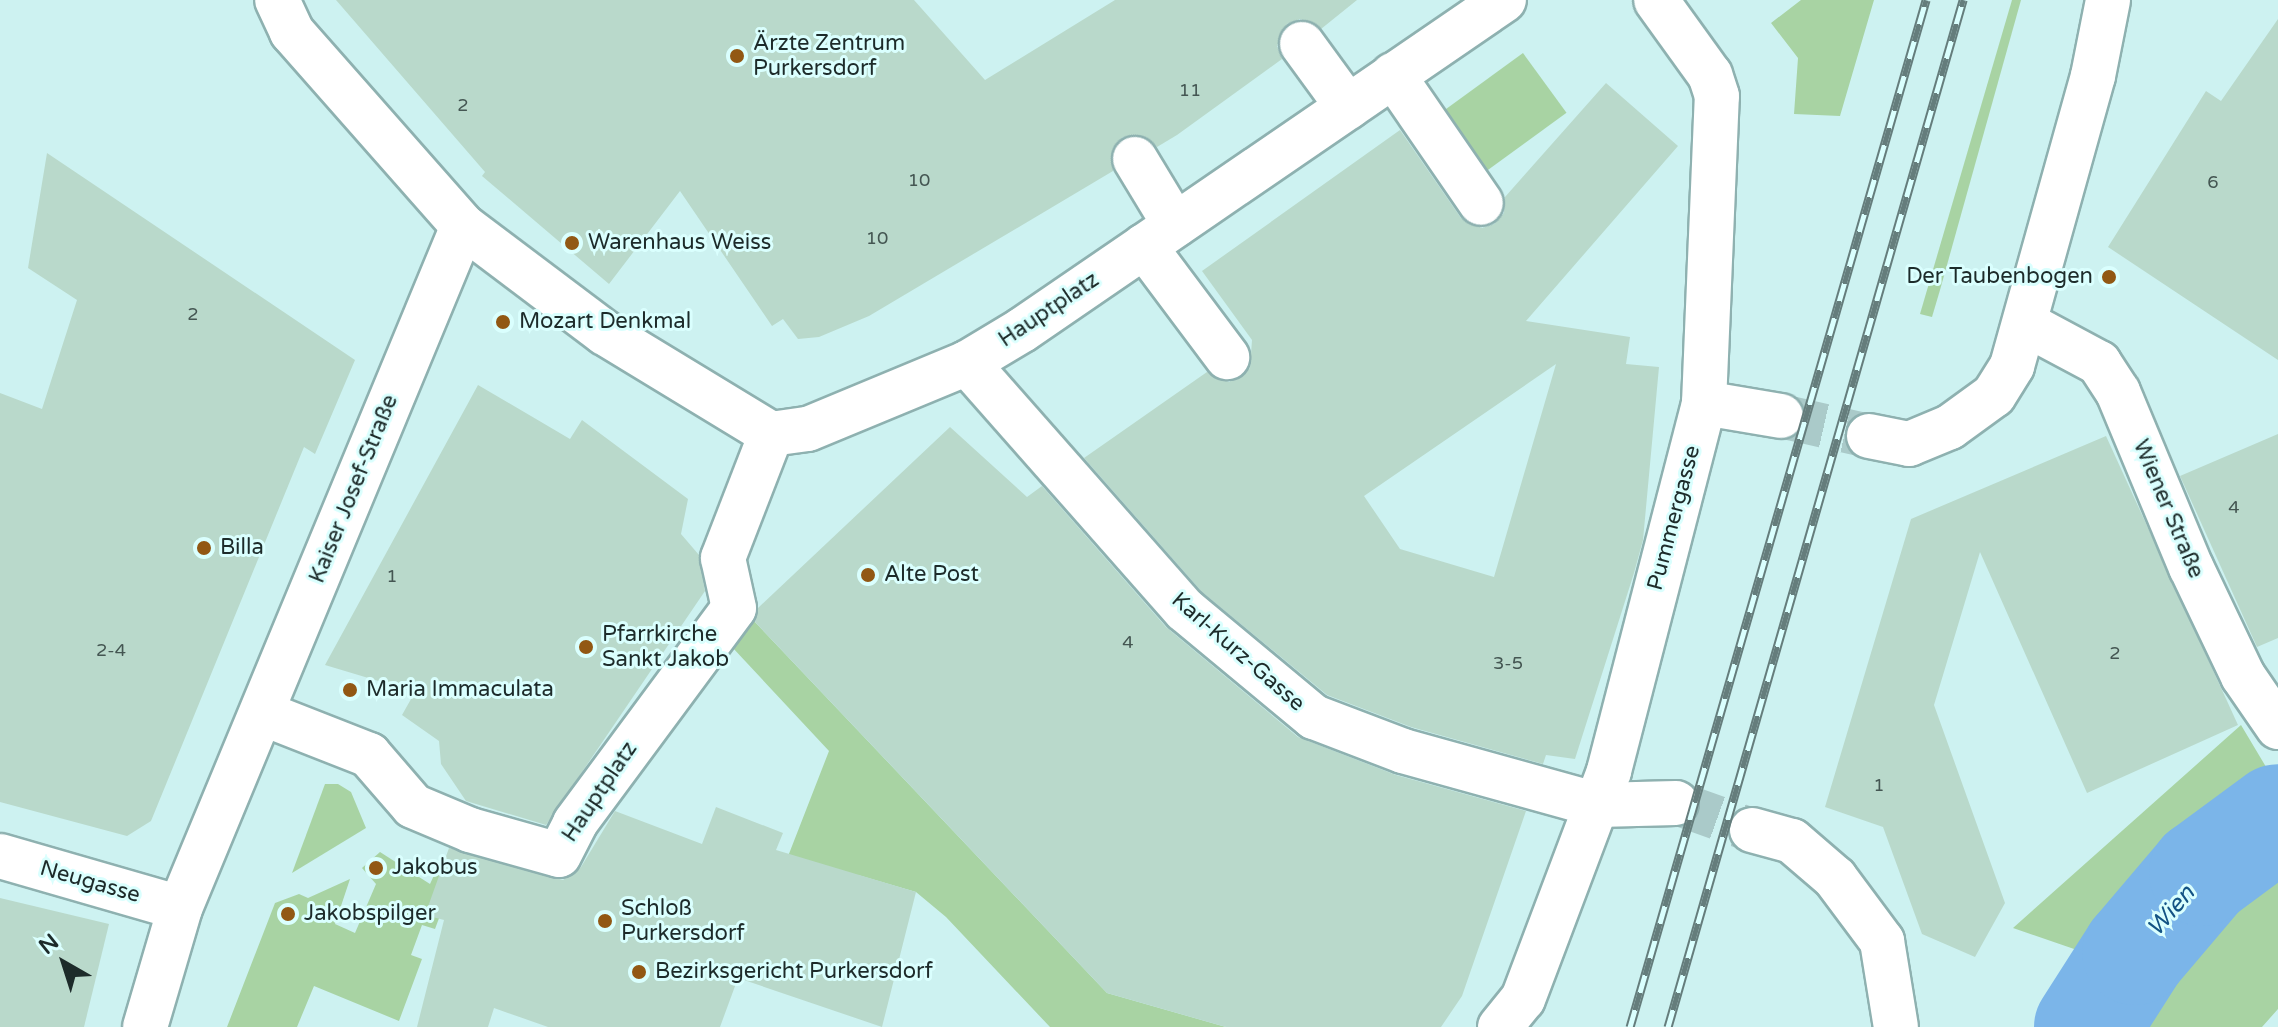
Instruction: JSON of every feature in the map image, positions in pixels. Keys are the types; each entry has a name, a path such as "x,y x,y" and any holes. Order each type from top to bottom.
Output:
{"street":[{"path":"277,0 292,32 463,226 605,333 771,434"},
{"name":"Hauptplatz","path":"262,713 369,755 413,806 470,830 559,855 575,823 734,608 723,558 771,434 808,429 853,413 967,363 1022,330 1504,0"},
{"name":"Pummergasse","path":"1500,1027 1523,999 1549,921 1598,805 1704,403 1717,96 1710,75 1656,0"},
{"path":"1869,436 1909,444 1950,427 1994,395 2012,366 2026,324 2108,0"},
{"path":"1302,44 1348,107"},
{"path":"1393,75 1481,203"},
{"path":"1135,159 1160,236 1227,357"},
{"name":"Kaiser Josef-Straße","path":"145,1027 180,908 463,226"},
{"name":"Wiener Straße","path":"2026,324 2099,363 2118,392 2191,567 2243,676 2278,727"},
{"name":"Karl-Kurz-Gasse","path":"967,363 1185,610 1274,689 1314,717 1403,751 1598,805 1676,803"},
{"path":"1704,403 1781,416"},
{"path":"1752,830 1792,841 1835,878 1882,941 1896,1027"},
{"name":"Neugasse","path":"0,856 180,908"}],"green space":[{"path":"1801,0 1874,0 1840,116 1794,114 1798,58 1771,23"},
{"path":"2012,0 2021,0 1940,290 1932,317 1920,314"},
{"path":"1523,53 1566,113 1482,174 1439,114"},
{"path":"754,621 1107,993 1226,1027 1050,1027 946,917 916,892 858,875 764,918 829,751 732,647"},
{"path":"2241,725 2278,787 2278,1009 2262,1027 2035,1027 2077,950 2013,928"},
{"path":"325,784 338,784 351,792 366,828 292,873"},
{"path":"380,852 430,884 436,871 454,878 435,929 422,925 411,955 422,959 399,1021 314,986 297,1027 227,1027 275,903 299,894 308,898 350,879 335,924 355,933 376,884 362,868"}],"building":[{"path":"336,0 914,0 985,80 1115,0 1357,0 1321,29 1300,19 1287,24 1277,46 1282,59 1177,135 1157,147 1146,137 1123,137 1113,148 1113,171 869,316 819,337 798,339 783,319 772,326 680,191 609,284 482,176 485,172"},
{"path":"2278,19 2278,360 2108,247 2206,91 2221,101"},
{"path":"1606,83 1678,146 1526,321 1630,337 1626,364 1659,367 1643,540 1634,573 1575,759 1546,755 1543,764 1411,727 1327,695 1202,592 1084,458 1207,372 1229,382 1250,368 1252,340 1202,271 1400,130 1461,218 1482,228 1494,224 1504,213 1505,197","holes":["1556,364 1494,577 1400,549 1364,496"]},
{"path":"47,153 355,360 315,454 304,447 151,821 127,836 0,802 0,393 42,409 77,300 28,268"},
{"path":"478,385 570,439 582,420 688,499 681,534 699,555 705,591 546,825 466,801 441,764 439,741 402,715 415,692 325,665"},
{"path":"950,427 1027,497 1042,486 1166,627 1298,737 1396,775 1526,811 1462,996 1441,1027 1226,1027 1107,993 755,622 758,608"},
{"path":"2278,434 2278,638 2257,647 2180,476"},
{"path":"2106,436 2238,725 2087,793 1980,552 1934,705 2005,903 1975,957 1922,934 1883,827 1825,807 1911,519"},
{"name":"Schloß Purkersdorf","path":"716,807 783,833 776,850 916,892 882,1027 738,978 720,1027 548,1027 494,1008 488,1027 417,1027 444,920 425,915 449,848 563,880 581,867 615,811 702,844"},
{"path":"0,898 109,924 84,1027 0,1027"}],"waterway":[{"name":"Wien","path":"2087,1027 2135,952 2202,873 2278,817"}],"tunnel":[{"path":"1781,416 1869,436"},
{"path":"1676,803 1752,830"}],"railway":[{"path":"1630,1027 1926,0"},
{"path":"1668,1027 1963,0"}],"place":[{"name":"Ärzte Zentrum Purkersdorf","path":"737,56"},
{"name":"Warenhaus Weiss","path":"572,243"},
{"name":"Der Taubenbogen","path":"2109,277"},
{"name":"Mozart Denkmal","path":"503,322"},
{"name":"Billa","path":"204,548"},
{"name":"Alte Post","path":"868,575"},
{"name":"Pfarrkirche Sankt Jakob","path":"586,647"},
{"name":"Maria Immaculata","path":"350,690"},
{"name":"Jakobus","path":"376,868"},
{"name":"Jakobspilger","path":"288,914"},
{"name":"Schloß Purkersdorf","path":"605,921"},
{"name":"Bezirksgericht Purkersdorf","path":"639,972"}]}
